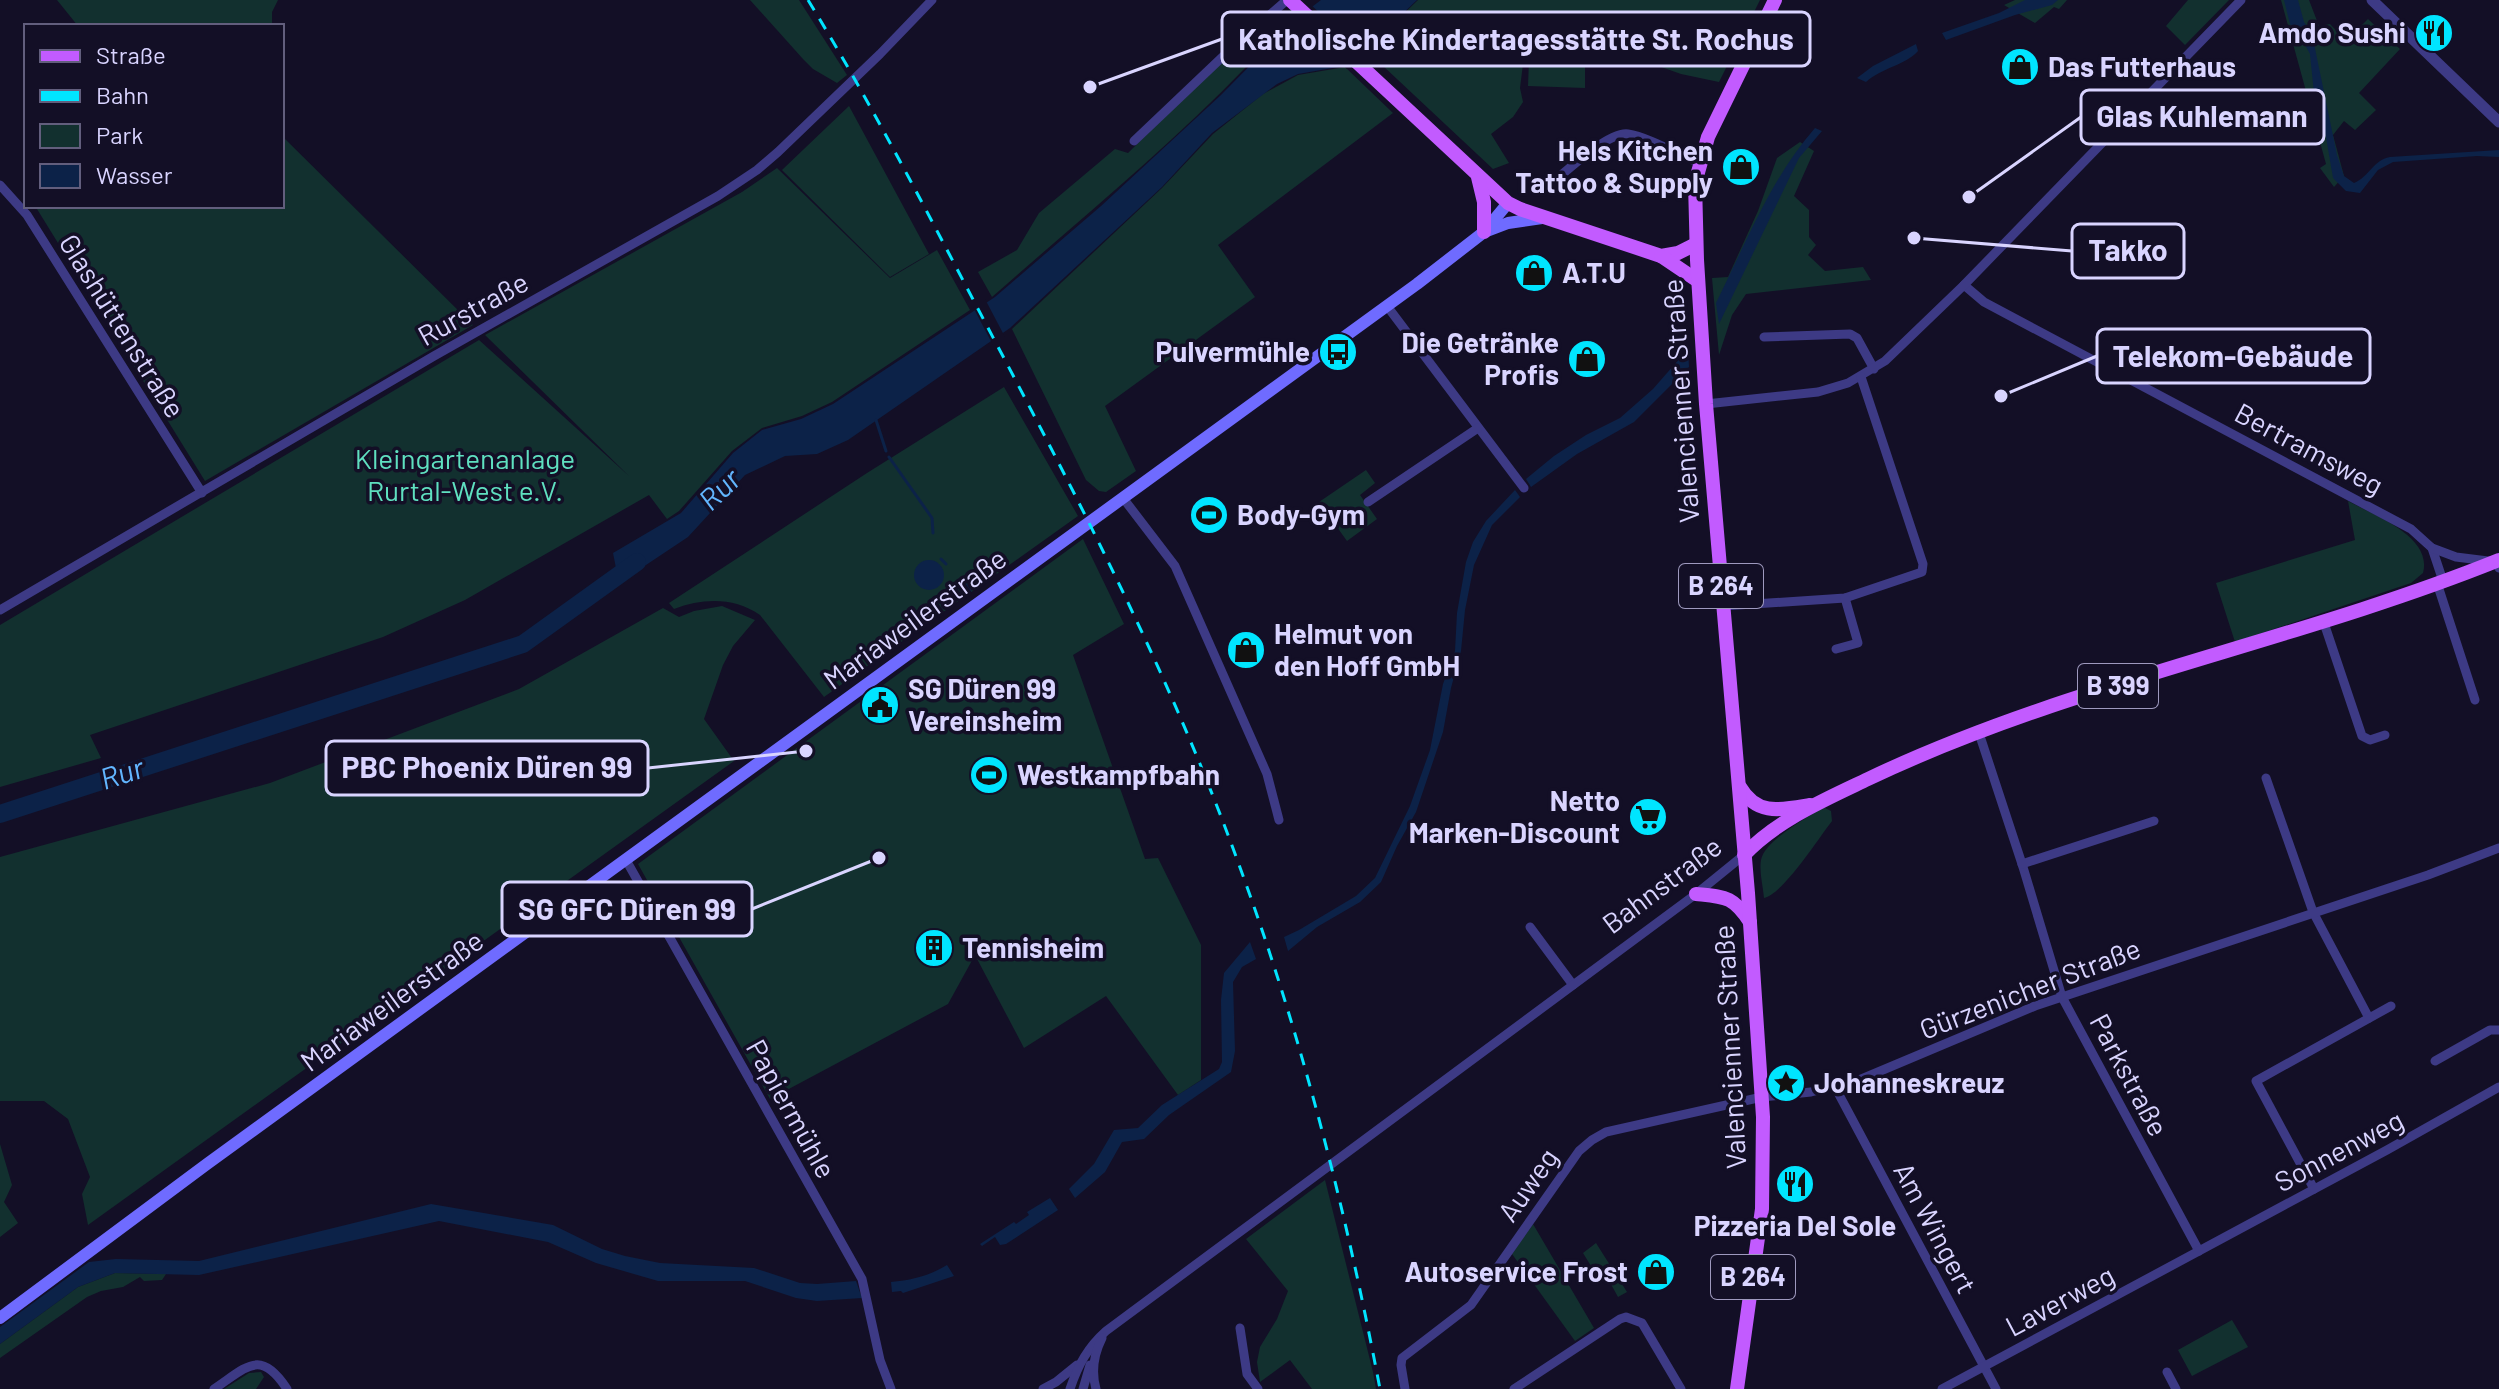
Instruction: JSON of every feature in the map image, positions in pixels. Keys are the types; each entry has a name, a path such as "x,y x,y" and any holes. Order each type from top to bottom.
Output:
{"main road":[{"name":"Valencienner Straße","path":"1737,1389 1762,1209 1762,1097 1706,404 1694,193 1699,163 1721,110 1775,0"},
{"path":"1290,1 1508,203 1661,256 1698,281"},
{"path":"1478,176 1484,202 1484,232 1524,219 1545,218"},
{"name":"Mariaweilerstraße","path":"0,1318 1387,306 1484,232 1508,203"},
{"path":"1661,256 1678,253 1696,244"},
{"name":"Bahnstraße","path":"1744,855 1771,832 1818,804 1978,730 2498,564"},
{"path":"1738,783 1746,797 1758,807 1779,809 1818,804"},
{"path":"1696,894 1726,897 1739,905 1750,922"}],"street":[{"name":"Rurstraße","path":"0,610 434,356 718,196 757,170 880,54 932,0"},
{"path":"1706,404 1818,392 1861,377 1874,369 1964,285 2241,0"},
{"path":"2372,0 2499,122"},
{"path":"1134,141 1225,54 1290,1"},
{"path":"1545,189 1607,140 1623,134 1699,163"},
{"name":"Glashüttenstraße","path":"0,185 27,215 202,493"},
{"name":"Bertramsweg","path":"1964,285 1984,302 2411,529 2432,548"},
{"path":"1387,306 1524,488"},
{"path":"1764,337 1850,334 1862,345 1874,369"},
{"path":"1723,606 1845,598 1919,574 1923,564 1861,377"},
{"path":"1368,502 1478,428"},
{"path":"1123,498 1175,566 1267,774 1279,820"},
{"path":"2432,548 2456,557 2498,564"},
{"path":"2432,548 2475,700"},
{"path":"1836,649 1858,643 1845,598"},
{"path":"2323,620 2362,736 2370,740 2385,735"},
{"name":"Parkstraße","path":"1978,730 2062,997 2199,1251"},
{"path":"2266,778 2313,912 2369,1018"},
{"path":"2022,864 2154,821"},
{"name":"Gürzenicher Straße","path":"1762,1097 1835,1087 1859,1080 2062,997 2428,875 2499,848"},
{"name":"Bahnstraße","path":"1070,1389 1091,1344 1106,1331 1696,894 1744,855"},
{"name":"Papiermühle","path":"626,860 862,1279 880,1360 891,1389"},
{"path":"1530,927 1573,985"},
{"path":"2314,1189 2256,1081 2391,1006"},
{"path":"2435,1061 2490,1030 2499,1030"},
{"name":"Am Wingert","path":"1835,1087 1996,1389"},
{"name":"Sonnenweg","path":"2199,1251 2499,1087"},
{"name":"Auweg","path":"1405,1389 1402,1358 1471,1305 1579,1151 1592,1140 1606,1132 1762,1097"},
{"name":"Laverweg","path":"1942,1389 2199,1251"},
{"path":"1514,1389 1626,1317 1642,1323 1681,1389"},
{"path":"1240,1328 1247,1374 1258,1389"},
{"name":"Bahnstraße","path":"1083,1389 1106,1331"},
{"name":"Bahnstraße","path":"1096,1389 1093,1379 1097,1350"},
{"name":"Bahnstraße","path":"1043,1389 1070,1372 1082,1360"},
{"path":"214,1389 255,1364 272,1369 287,1389"},
{"path":"2167,1372 2176,1389"}],"green space":[{"path":"57,0 278,0 272,12 272,24 76,24"},
{"path":"750,0 799,0 847,75 837,83 813,69"},
{"path":"1418,0 1760,0 1719,82 1681,74 1636,58 1619,33 1585,33 1585,88 1528,86 1530,33 1527,32 1520,88 1523,102 1513,117 1491,134 1509,163 1493,169 1366,50"},
{"path":"2015,0 2067,0 2059,9 2054,7 2035,23 2004,5"},
{"path":"2188,0 2229,0 2185,45 2166,26"},
{"path":"2281,0 2309,0 2319,26 2330,24 2346,41 2368,19 2400,49 2359,93 2376,110 2355,130 2344,121 2333,135 2344,176 2334,187 2320,168 2326,164"},
{"path":"1235,48 1245,56 1247,66 1217,97 992,297 978,272 1017,250 1039,213 1115,149 1128,153"},
{"path":"1345,67 1393,113 1218,245 1255,297 1105,406 1136,471 1106,492 1099,491 1086,480 1012,329 1162,188 1213,134 1263,94 1298,75"},
{"path":"849,106 929,254 890,277 782,170"},
{"path":"284,138 473,325 205,481 37,209 284,208"},
{"path":"1800,142 1814,151 1794,196 1809,210 1809,237 1816,245 1808,255 1825,271 1863,267 1871,280 1746,294 1732,315 1719,355 1712,278 1728,277 1758,211 1777,158"},
{"name":"Kleingartenanlage Rurtal-West e.V.","path":"777,168 890,278 937,250 970,310 832,402 802,416 762,428 732,451 679,511 667,519 649,495 465,600 383,637 90,735 101,758 0,787 0,625 479,340 629,476 485,335 742,192"},
{"path":"1004,387 1078,516 824,697 760,615 729,602 707,601 674,609 669,603 867,473"},
{"path":"1366,470 1375,483 1360,495 1377,519 1347,541 1319,502"},
{"path":"2348,501 2399,528 2410,538 2424,560 2423,573 2411,583 2235,642 2216,583 2355,540"},
{"path":"1083,539 1124,624 1073,655 1145,859 1158,858 1201,945 1201,1080 1178,1095 1106,996 1024,1048 975,955 948,1004 770,1099 638,864"},
{"path":"722,606 755,620 733,646 723,665 704,719 734,761 88,1225 82,1194 90,1177 68,1119 44,1101 0,1101 0,857 270,783 519,689 663,608 679,617"},
{"path":"1823,807 1831,811 1832,821 1790,877 1764,898 1760,869 1764,852 1788,830"},
{"path":"0,1144 12,1185 4,1202 18,1223 0,1237"},
{"path":"1325,1180 1376,1389 1312,1389 1290,1360 1260,1382 1257,1362 1260,1347 1277,1319 1288,1291 1246,1239"},
{"path":"1533,1224 1594,1328 1575,1341 1512,1254"},
{"path":"1596,1243 1627,1292 1618,1297 1607,1277 1599,1279 1583,1253"},
{"path":"115,1273 166,1274 162,1280 144,1281 140,1277 123,1287 87,1297 0,1358 0,1344 78,1287"},
{"path":"2232,1320 2248,1347 2192,1376 2178,1350"},
{"path":"261,1372 264,1377 256,1389 224,1389 249,1373"}],"water":[{"path":"1321,0 1417,0 1344,66 1298,74 1277,84 1212,133 1162,187 1010,328 848,440 817,454 785,456 745,475 688,537 619,583 613,553 681,513 733,453 762,430 801,419 833,404 995,297 1101,206 1221,95 1296,19"},
{"path":"2025,0 2058,0 2052,5 1946,40 1942,33 1999,13"},
{"path":"2284,0 2298,0 2304,22 2312,34 2344,176 2354,183 2379,161 2390,157 2499,150 2499,157 2393,162 2378,170 2360,193 2346,191 2333,178 2314,93 2310,54 2290,24"},
{"path":"1916,44 1918,51 1907,60 1866,82 1857,78 1873,66"},
{"path":"1815,128 1822,131 1799,158 1719,324 1716,303 1749,234 1785,168"},
{"path":"1688,349 1689,367 1634,422 1577,454 1531,487 1526,479 1586,435 1620,418 1653,389"},
{"path":"1515,490 1520,497 1492,525 1474,565 1461,651 1443,732 1416,812 1381,882 1360,902 1317,927 1288,951 1284,937 1356,896 1375,878 1410,806 1430,750 1443,684 1455,651 1457,613 1466,562 1473,542 1486,521"},
{"path":"929,560 940,564 944,575 940,586 929,590 918,586 914,575 918,564"},
{"path":"1250,942 1256,959 1242,967 1233,982 1235,1051 1231,1072 1169,1115 1144,1139 1122,1142 1105,1172 1075,1198 1069,1189 1094,1164 1114,1130 1138,1128 1162,1105 1219,1069 1222,1062 1224,973"},
{"path":"1050,1198 1058,1210 1006,1244 1000,1245 995,1237 982,1246 980,1244 1014,1222 1016,1224 1029,1215 1027,1212"},
{"path":"431,1204 553,1225 602,1249 660,1263 754,1268 800,1283 856,1281 862,1298 817,1301 796,1298 745,1281 658,1281 596,1263 548,1242 439,1221 199,1275 115,1273 78,1287 0,1344 0,1327 89,1262 116,1259 199,1261"},
{"path":"947,1265 954,1276 903,1293 892,1292 891,1282 920,1277"}],"pier":[{"path":"1310,4 1365,55 1347,69 1292,17"},
{"path":"985,299 1005,337 993,345 973,307"}],"waterway":[{"path":"876,420 886,451"},
{"path":"889,457 932,518 933,533"},
{"path":"941,559 946,564"},
{"name":"Rur","path":"0,814 523,644 637,562"},
{"path":"966,585 970,591"}],"railway":[{"path":"808,0 900,162 1056,457 1122,590 1212,793 1261,926 1302,1057 1337,1189 1380,1389"}],"place":[{"name":"Amdo Sushi","path":"2434,33"},
{"name":"Das Futterhaus","path":"2020,67"},
{"name":"Katholische Kindertagesstätte St. Rochus","path":"1090,87"},
{"name":"Hels Kitchen Tattoo & Supply","path":"1741,167"},
{"name":"Glas Kuhlemann","path":"1969,197"},
{"name":"Takko","path":"1914,238"},
{"name":"A.T.U","path":"1534,273"},
{"name":"Pulvermühle","path":"1338,352"},
{"name":"Die Getränke Profis","path":"1587,359"},
{"name":"Telekom-Gebäude","path":"2001,396"},
{"name":"Body-Gym","path":"1209,515"},
{"name":"Helmut von den Hoff GmbH","path":"1246,650"},
{"name":"SG Düren 99 Vereinsheim","path":"880,705"},
{"name":"PBC Phoenix Düren 99","path":"806,751"},
{"name":"Westkampfbahn","path":"989,775"},
{"name":"Netto Marken-Discount","path":"1648,817"},
{"name":"SG GFC Düren 99","path":"879,858"},
{"name":"Tennisheim","path":"934,948"},
{"name":"Johanneskreuz","path":"1786,1083"},
{"name":"Pizzeria Del Sole","path":"1795,1184"},
{"name":"Autoservice Frost","path":"1656,1272"}]}
